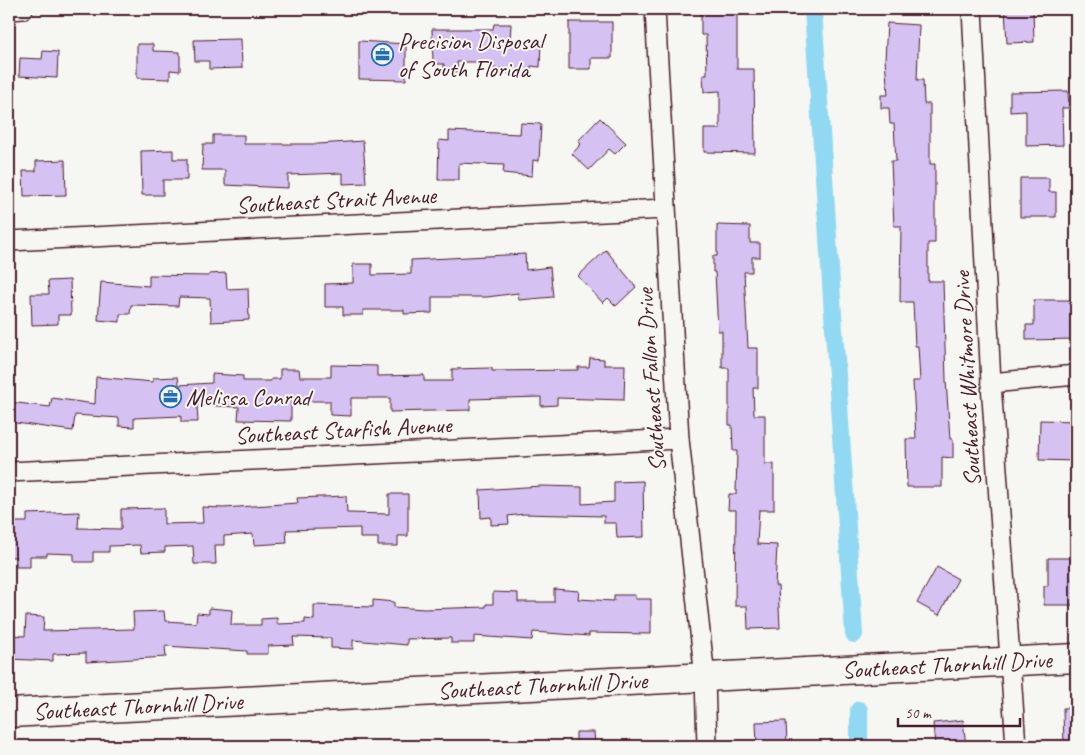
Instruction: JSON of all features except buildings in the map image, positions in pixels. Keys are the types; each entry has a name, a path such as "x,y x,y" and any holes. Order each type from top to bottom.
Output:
{"street":[{"path":"9,10 23,9"},
{"name":"Southeast Fallon Drive","path":"655,9 679,439 705,678 707,746"},
{"name":"Southeast Whitmore Drive","path":"972,9 991,383 1016,746"},
{"name":"Southeast Strait Avenue","path":"9,241 665,209"},
{"path":"991,383 1076,375"},
{"name":"Southeast Starfish Avenue","path":"9,472 679,439"},
{"name":"Southeast Thornhill Drive","path":"9,713 1076,658"}],"waterway":[{"path":"813,9 854,634"},
{"path":"859,710 859,746"}],"place":[{"name":"Precision Disposal of South Florida","path":"382,55"},
{"name":"Melissa Conrad","path":"170,397"}]}
